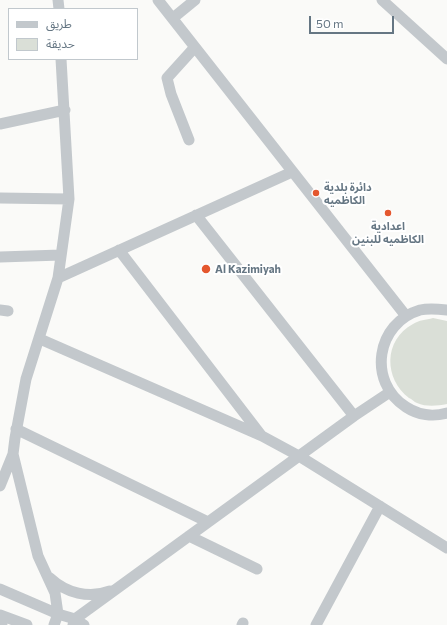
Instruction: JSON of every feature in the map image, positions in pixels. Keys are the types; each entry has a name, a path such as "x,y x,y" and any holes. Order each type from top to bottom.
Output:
{"street":[{"path":"158,0 406,316"},
{"path":"173,18 195,0"},
{"path":"382,0 447,59"},
{"path":"189,140 171,94 167,78 195,47"},
{"path":"0,486 13,454 16,429 26,379 40,339 58,278 69,199 61,60"},
{"path":"0,124 65,110"},
{"path":"58,278 292,172"},
{"path":"0,198 69,199"},
{"path":"196,215 354,416"},
{"path":"119,250 262,436"},
{"path":"0,257 61,255"},
{"path":"447,310 435,308 420,310 406,316 386,337 382,351 381,365 383,379 390,392 399,403 411,410 425,414 439,415 447,413"},
{"path":"40,339 262,436 299,456 447,548"},
{"path":"0,590 77,623 118,588 354,416 390,392"},
{"path":"16,429 208,522"},
{"path":"13,454 38,556 55,593 58,614 54,625"},
{"path":"316,625 380,506"},
{"path":"189,536 257,569"},
{"path":"48,576 57,585 66,590 89,595 100,595 118,588"},
{"path":"0,590 58,614"},
{"path":"0,615 27,625"}],"green space":[{"path":"433,318 447,321 447,404 432,406 416,403 401,390 395,381 391,370 390,360 392,349 396,340 403,331 415,323"}],"place":[{"name":"دائرة بلدية الكاظميه","path":"316,193"},
{"name":"اعدادية الكاظميه للبنين","path":"388,213"},
{"name":"Al Kazimiyah","path":"206,269"}]}
